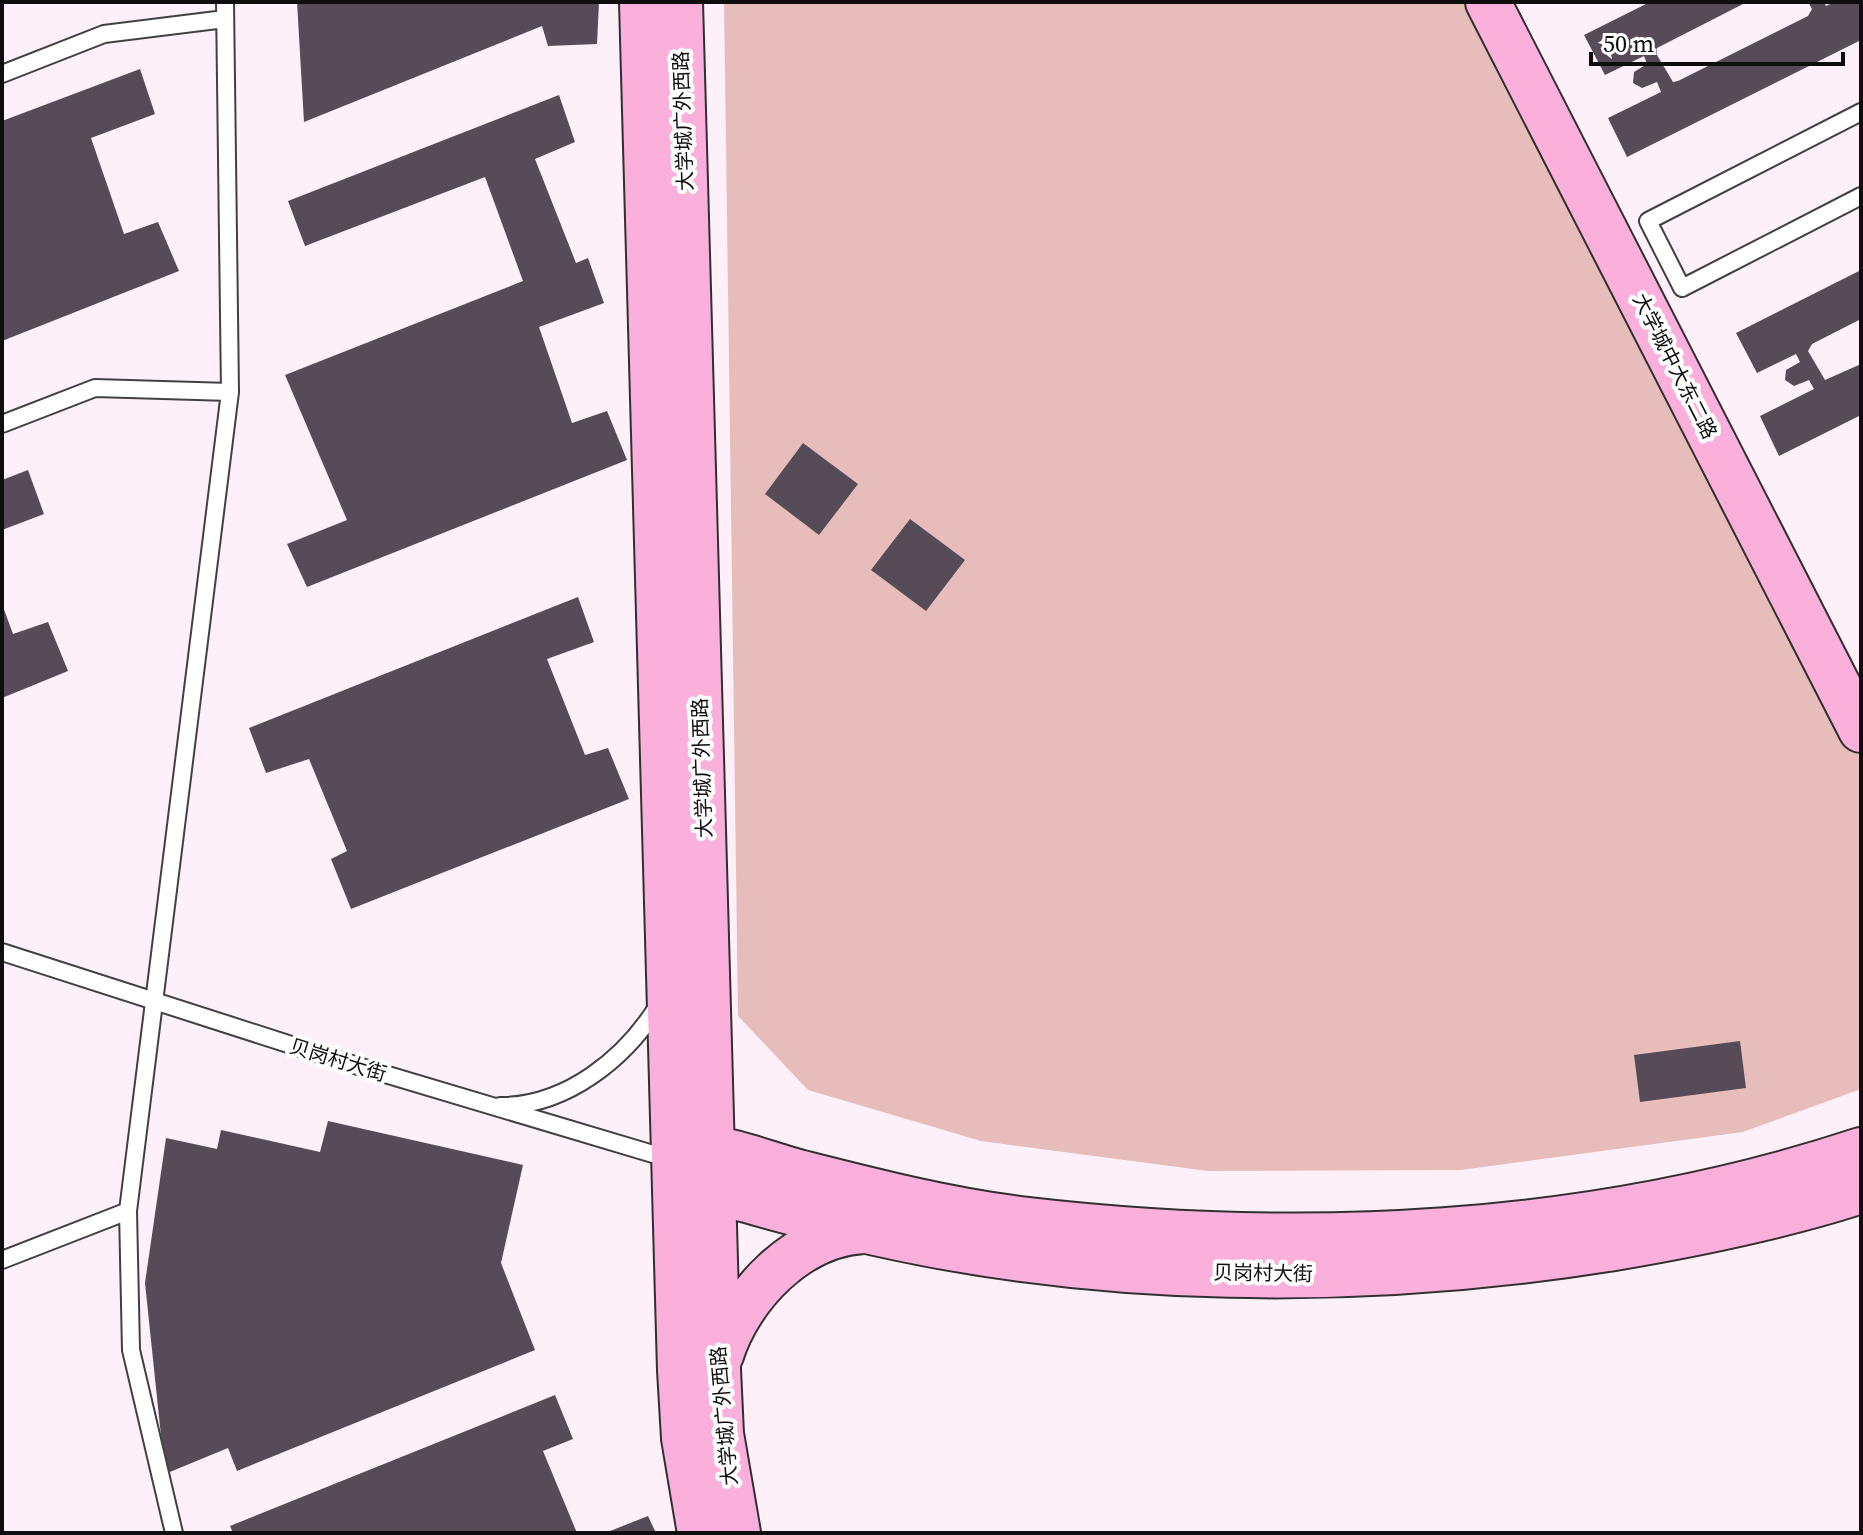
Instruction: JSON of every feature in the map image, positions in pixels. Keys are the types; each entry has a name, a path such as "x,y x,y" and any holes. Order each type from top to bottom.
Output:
{"main road":[{"name":"大学城广外西路","path":"642,2 670,960 701,1167 721,1434 738,1533"},
{"name":"大学城广外西路","path":"680,2 701,1167 684,1438 700,1533"},
{"name":"大学城中大东二路","path":"1488,2 1861,730"},
{"name":"贝岗村大街","path":"701,1167 909,1198 1016,1218 1159,1231 1392,1234 1579,1216 1752,1181 1861,1150"},
{"name":"贝岗村大街","path":"701,1167 867,1231 971,1252 1162,1272 1284,1275 1457,1269 1658,1241 1861,1191"},
{"path":"718,1369 735,1318 778,1268 834,1236 867,1231"}],"lane":[{"path":"2,74 104,34 225,10 230,392 128,1211 131,1350 174,1533"},
{"path":"1861,112 1648,221 1682,288 1861,196"},
{"path":"2,424 95,388 230,392"},
{"name":"贝岗村大街","path":"2,952 154,1003 701,1167"},
{"path":"490,1106 508,1106 541,1099 599,1072 622,1052 649,1019 666,985 670,960"},
{"path":"2,1260 128,1211"}],"shaded area":[{"path":"724,2 1479,2 1861,751 1861,1089 1743,1132 1461,1170 1208,1171 981,1141 808,1090 738,1016"}],"building":[{"path":"297,2 599,2 597,44 548,46 542,26 304,122"},
{"path":"1650,2 1747,2 1657,48 1657,55 1673,82 1808,16 1812,9 1808,2 1824,2 1826,6 1834,2 1861,2 1861,40 1627,157 1608,118 1661,92 1657,82 1642,88 1633,83 1634,72 1647,64 1644,56 1605,75 1584,35"},
{"path":"140,69 155,114 91,138 124,234 158,222 179,271 2,341 2,121"},
{"path":"559,95 575,142 535,159 576,263 588,258 604,303 539,327 572,423 607,411 627,460 307,587 287,544 347,520 285,375 523,281 485,177 305,246 288,201"},
{"path":"1861,270 1861,319 1812,344 1808,351 1825,380 1861,364 1861,415 1779,456 1760,416 1814,389 1809,380 1794,386 1785,380 1786,370 1800,362 1796,354 1757,373 1736,333"},
{"path":"803,443 858,484 819,535 765,494"},
{"path":"28,470 44,514 2,530 2,480"},
{"path":"910,519 965,560 926,611 871,570"},
{"path":"578,597 594,642 547,659 585,755 608,748 629,799 351,909 331,859 347,851 309,759 266,773 249,728"},
{"path":"2,604 13,634 48,622 68,671 2,698"},
{"path":"1740,1041 1746,1088 1640,1102 1634,1055"},
{"path":"328,1121 523,1165 501,1263 535,1350 237,1471 228,1448 165,1474 145,1283 166,1138 217,1149 221,1130 320,1152"},
{"path":"555,1395 573,1439 543,1451 577,1533 233,1533 230,1526"},
{"path":"648,1516 656,1533 605,1533"}]}
